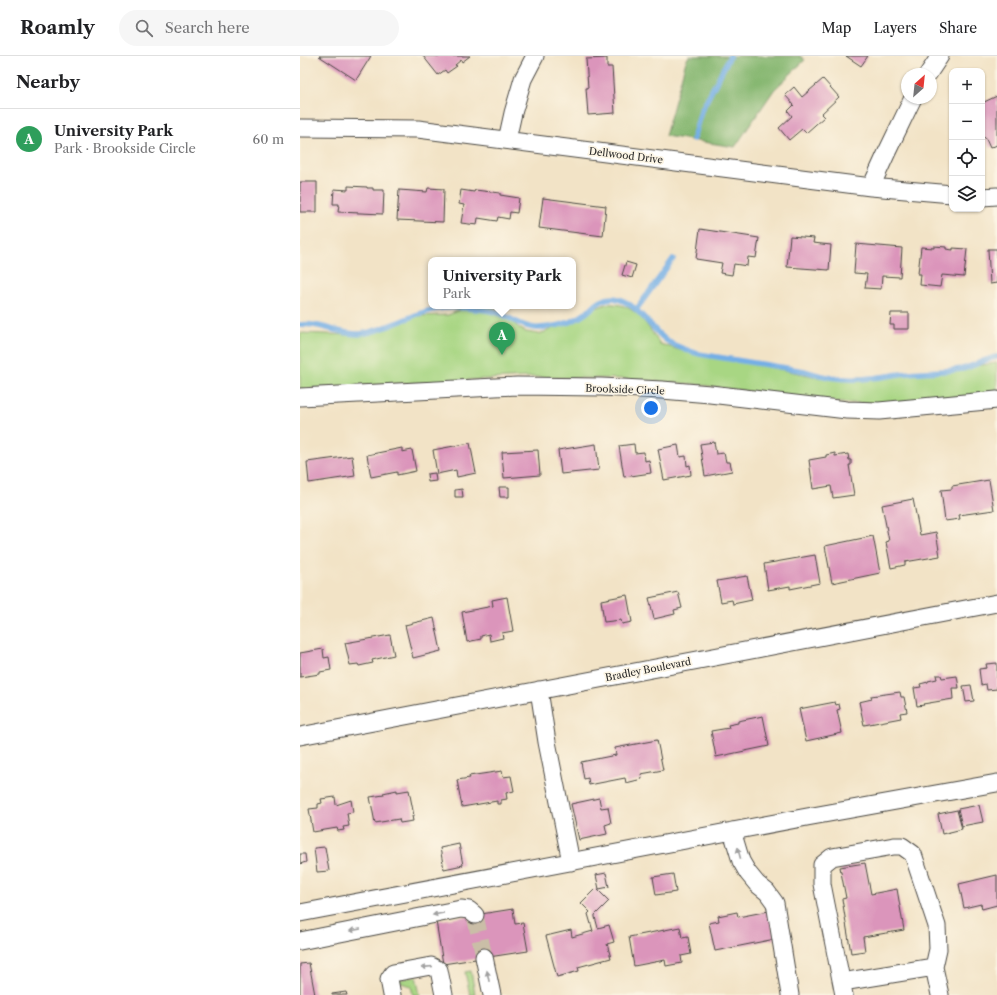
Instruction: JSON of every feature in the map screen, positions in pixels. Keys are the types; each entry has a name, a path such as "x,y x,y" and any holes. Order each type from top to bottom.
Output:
{"street":[{"path":"507,140 523,79 535,56"},
{"path":"932,68 940,56"},
{"path":"871,187 886,152 911,104"},
{"name":"Dellwood Drive","path":"300,128 418,129 871,187 949,194"},
{"path":"985,196 997,196"},
{"name":"Brookside Circle","path":"300,397 517,386 601,387 662,390 847,410 879,411 997,400"},
{"name":"Bradley Boulevard","path":"300,736 997,603"},
{"path":"539,690 547,742 571,862"},
{"path":"300,913 732,831 997,783"},
{"path":"732,831 741,861 748,873 757,884 767,892 775,903 790,995"},
{"path":"934,967 843,988 822,884 822,865 832,857 894,846 902,846 913,854 937,926 938,949 934,967 940,995"},
{"path":"300,941 461,909 469,910 475,915"},
{"path":"484,957 492,995"},
{"path":"392,995 390,979 393,973 431,966 439,970 444,995"}],"green space":[{"path":"689,56 800,56 805,60 774,90 735,147 665,136 686,61"},
{"path":"606,304 625,306 644,321 660,344 680,350 818,377 841,378 903,375 997,363 997,393 896,403 842,403 693,384 628,379 532,377 300,389 300,333 351,335 366,332 414,316 448,315 462,309 496,309 501,311 519,328 526,332 538,334"},
{"path":"471,971 475,995 470,995 465,972"},
{"path":"416,976 420,995 413,995 411,986 398,982 399,980"}],"building":[{"path":"319,56 371,56 356,80"},
{"path":"423,56 470,56 462,62 461,60 455,65 457,66 447,73 445,70 438,75"},
{"path":"846,56 868,56 861,66"},
{"path":"607,58 607,67 612,67 615,113 588,115 586,59"},
{"path":"823,79 839,97 821,114 824,117 806,133 802,129 789,140 779,128 792,116 788,111 794,105 785,95 794,87 802,97"},
{"path":"997,96 997,145 990,148 985,137 985,102"},
{"path":"300,182 317,182 317,212 300,212"},
{"path":"348,186 367,187 373,188 373,190 384,190 383,214 338,212 339,204 333,204 334,189 348,190"},
{"path":"428,188 444,189 443,222 397,220 399,190 427,192"},
{"path":"461,190 500,193 500,195 519,198 517,213 510,212 509,219 498,217 497,221 478,218 477,225 461,223 464,205 459,204"},
{"path":"543,198 606,206 603,236 539,228"},
{"path":"700,229 759,238 756,258 748,257 747,266 734,264 732,275 720,273 722,263 696,259"},
{"path":"790,236 814,238 813,243 831,245 829,270 787,267"},
{"path":"856,244 902,248 900,277 882,276 881,289 865,288 867,274 854,273"},
{"path":"934,246 946,247 946,249 953,250 953,248 967,249 964,277 942,275 940,287 920,285 921,274 918,274 921,247 934,248"},
{"path":"988,249 997,249 997,283 990,284"},
{"path":"626,262 636,265 632,278 622,275"},
{"path":"891,313 909,313 909,329 894,329 894,325 890,325"},
{"path":"714,442 716,454 724,453 726,462 730,462 732,471 705,476 700,444"},
{"path":"470,443 476,473 457,477 456,470 437,474 433,450"},
{"path":"596,444 599,470 561,474 558,450"},
{"path":"634,444 635,453 644,452 645,461 649,460 651,473 624,477 619,446"},
{"path":"678,445 680,457 686,456 687,466 690,465 691,475 664,480 658,449"},
{"path":"402,448 402,452 412,450 416,471 397,475 397,472 371,477 367,455"},
{"path":"538,450 540,475 504,478 502,452"},
{"path":"835,453 835,456 848,454 849,460 851,460 851,465 849,465 854,495 833,498 831,486 813,489 809,460 826,457 826,455"},
{"path":"352,456 355,476 309,483 307,462"},
{"path":"435,473 436,481 428,482 427,474"},
{"path":"989,480 994,510 959,515 960,519 945,521 941,490 952,489 952,486"},
{"path":"499,487 509,487 509,497 500,497"},
{"path":"462,489 463,497 455,497 455,490"},
{"path":"913,499 920,535 936,532 940,556 905,562 905,565 891,568 886,542 889,541 882,505"},
{"path":"873,536 880,573 832,583 825,546"},
{"path":"815,555 820,583 790,589 790,586 768,590 764,564"},
{"path":"747,576 752,600 733,604 732,600 721,602 717,581"},
{"path":"678,592 682,608 674,610 675,614 654,619 649,598"},
{"path":"627,595 632,622 622,624 621,620 604,622 601,600"},
{"path":"507,597 513,631 502,633 503,638 490,641 489,634 481,636 481,639 467,642 462,612 493,606 492,600"},
{"path":"434,618 441,651 413,658 405,625"},
{"path":"390,635 394,655 372,660 373,663 359,666 358,664 350,665 345,643"},
{"path":"323,649 324,658 329,657 331,670 320,672 320,674 300,677 300,653"},
{"path":"997,663 997,689 987,690 986,684 981,685 979,669 987,668 986,664"},
{"path":"936,675 941,675 942,678 957,676 959,688 952,688 953,699 917,706 914,688 921,687 920,684 937,679"},
{"path":"971,685 974,701 966,702 963,686"},
{"path":"900,692 901,697 904,697 907,712 900,713 901,718 864,725 859,702 872,699 871,696"},
{"path":"835,702 836,705 839,704 840,709 837,710 842,733 806,741 799,709"},
{"path":"763,716 769,746 716,757 711,731 729,728 728,725 738,723 738,721"},
{"path":"657,740 663,770 641,774 642,779 626,783 625,778 589,785 588,778 584,779 581,762 616,755 615,748"},
{"path":"502,771 503,777 511,776 514,791 506,793 507,799 501,800 501,804 497,804 497,801 462,807 457,780 470,778 469,776"},
{"path":"397,790 397,792 409,790 414,816 412,816 413,821 400,823 399,819 375,823 370,797 384,795 383,793"},
{"path":"335,797 336,805 351,800 353,812 347,813 349,826 343,827 344,830 338,831 337,828 313,832 309,809 318,808 318,804 322,803 321,799"},
{"path":"599,798 601,808 608,807 611,823 605,825 607,834 579,840 571,804"},
{"path":"979,805 983,822 962,826 958,809"},
{"path":"957,810 962,829 942,834 938,814"},
{"path":"459,844 463,865 444,869 440,848"},
{"path":"325,847 329,871 317,872 314,848"},
{"path":"300,854 305,854 306,862 300,864"},
{"path":"865,863 871,894 897,889 904,930 863,937 865,951 851,953 842,899 846,898 840,867"},
{"path":"606,873 609,887 599,889 596,875"},
{"path":"673,874 676,892 656,895 653,877"},
{"path":"997,875 997,905 982,909 981,904 964,908 959,884"},
{"path":"596,888 609,901 595,915 595,917 598,928 609,925 614,942 607,944 611,958 578,967 579,971 557,977 546,936 571,930 572,937 593,931 588,914 590,912 581,903"},
{"path":"513,909 515,924 523,923 528,951 443,964 436,921"},
{"path":"769,911 775,939 715,951 709,923 719,921 718,916 737,912 738,917"},
{"path":"680,927 682,938 688,937 691,954 681,956 682,963 666,966 665,960 634,966 629,937"},
{"path":"309,963 315,995 300,995 300,964"},
{"path":"346,992 347,995 332,995 332,994"}],"waterway":[{"path":"693,139 701,111 730,56"},
{"path":"636,310 673,259"},
{"path":"480,309 500,314 529,327 540,328 556,326 572,321 602,301 614,298 629,304 660,335 673,345 681,348 699,354 846,379 863,379 905,373 956,370 997,357"},
{"path":"300,325 315,325 345,333 360,334 378,330 427,311 437,309"}],"tunnel":[{"path":"475,915 484,957"}],"place":[{"name":"University Park","path":"502,355"}]}
